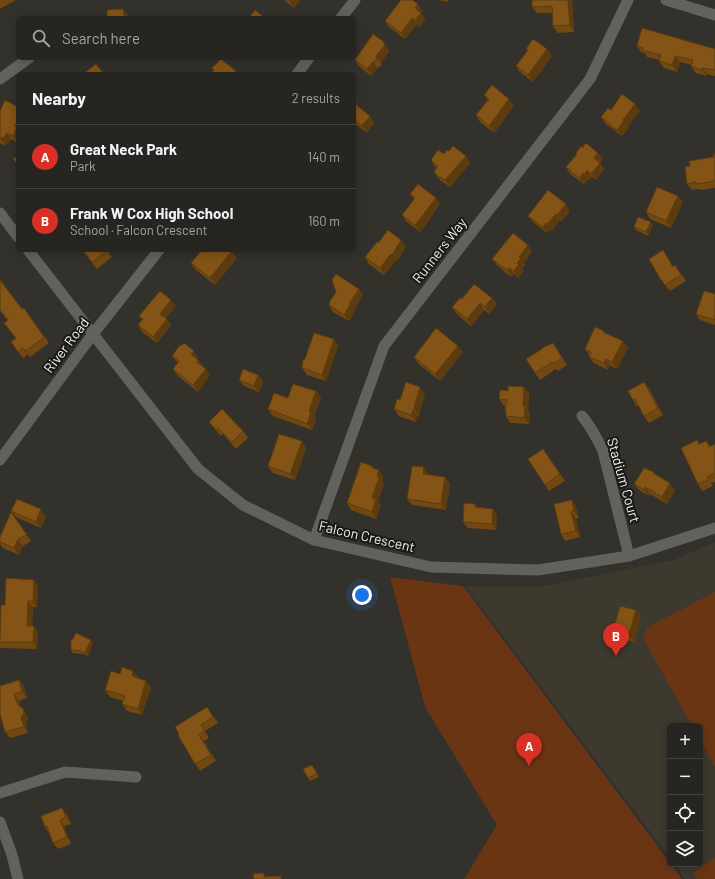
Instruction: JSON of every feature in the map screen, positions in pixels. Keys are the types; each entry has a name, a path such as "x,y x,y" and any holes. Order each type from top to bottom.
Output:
{"street":[{"path":"343,16 355,0"},
{"name":"Runners Way","path":"314,540 384,346 590,78 628,0"},
{"path":"666,0 715,15"},
{"path":"0,79 25,60"},
{"path":"299,72 308,60"},
{"path":"0,213 16,234"},
{"name":"Falcon Crescent","path":"30,252 198,469 243,505 314,540 431,567 538,570 629,556 715,528"},
{"name":"River Road","path":"0,460 92,334 157,252"},
{"name":"Stadium Court","path":"582,416 597,437 603,451 629,556"},
{"path":"0,793 65,772 136,777"},
{"path":"0,822 12,855 18,879"}],"shaded area":[{"path":"715,542 715,879 685,879 676,867 703,867 703,723 667,723 667,854 465,586 545,586 674,560"},
{"path":"390,577 463,586 667,859 667,867 673,867 682,879 464,879 497,825 425,707"},
{"path":"715,592 715,767 703,745 703,723 690,723 643,638 648,627"},
{"path":"715,858 715,879 697,879 692,873"}],"building":[{"path":"401,0 412,0 418,4 415,8 421,13 415,20 412,18 401,33 385,21"},
{"path":"532,0 568,0 570,25 553,26 552,6 532,7"},
{"path":"123,9 125,16 107,16 107,10"},
{"path":"255,10 262,16 250,16"},
{"path":"642,28 715,49 715,70 703,68 702,70 691,66 693,60 675,56 672,65 659,61 661,55 642,50 643,48 637,46"},
{"path":"373,34 384,42 383,43 385,45 376,56 377,59 367,69 355,60"},
{"path":"533,39 547,49 528,75 516,66 528,50 526,49"},
{"path":"220,60 222,60 236,71 212,72 214,70 212,68"},
{"path":"96,64 102,72 86,72"},
{"path":"492,85 509,99 489,126 476,115 489,99 484,95"},
{"path":"622,94 635,104 617,130 601,117 608,108 611,110"},
{"path":"5,100 16,106 16,129 13,136 7,133 4,138 2,137 0,139 0,111"},
{"path":"356,105 370,116 362,126 356,122"},
{"path":"586,143 598,153 594,158 600,163 591,174 587,170 585,174 583,173 579,178 566,167 577,154 576,153 581,146 582,148"},
{"path":"453,146 466,156 445,180 435,174 436,173 434,172 438,166 431,160 438,150 444,154"},
{"path":"713,154 715,154 715,181 687,184 685,167 690,166 689,161 714,157"},
{"path":"418,184 436,198 415,225 402,215 415,198 410,194"},
{"path":"657,187 678,196 666,221 646,212"},
{"path":"548,190 566,204 557,215 556,214 543,227 528,216"},
{"path":"638,217 651,222 646,232 634,227"},
{"path":"388,230 401,240 392,255 391,254 380,268 365,257"},
{"path":"513,233 528,245 519,257 521,259 517,263 519,264 514,271 509,268 507,270 492,259"},
{"path":"663,250 673,267 675,265 681,275 665,285 649,259"},
{"path":"84,252 106,252 92,262"},
{"path":"200,252 231,252 210,278 191,263"},
{"path":"336,274 359,289 344,315 329,305 336,292 332,280"},
{"path":"0,280 22,309 24,308 44,337 26,351 23,348 18,352 11,342 16,338 4,323 8,320 0,310"},
{"path":"474,284 492,298 485,307 480,303 467,319 452,307 460,298 462,299"},
{"path":"160,291 171,300 160,314 167,319 153,337 138,325 143,319 139,316"},
{"path":"704,291 715,294 715,320 696,314"},
{"path":"595,327 623,341 612,362 606,359 604,363 589,357 591,352 585,349"},
{"path":"436,328 458,346 435,374 414,357"},
{"path":"314,333 334,339 322,375 302,368 303,360 305,359"},
{"path":"184,343 194,351 191,354 199,361 197,362 206,369 193,385 173,369 179,361 172,356 180,345 181,346"},
{"path":"553,343 562,358 553,364 552,362 535,373 526,359 542,348"},
{"path":"243,369 258,375 254,386 239,380"},
{"path":"406,382 420,387 414,410 411,415 394,409 397,399 400,400"},
{"path":"644,382 658,408 644,416 635,399 633,400 628,391"},
{"path":"293,384 316,391 309,411 311,412 307,424 268,409 274,393 288,398"},
{"path":"508,386 524,387 524,418 506,416 505,409 507,400 499,399 500,390 508,391"},
{"path":"222,409 243,431 232,442 218,428 216,430 209,422"},
{"path":"279,434 302,441 290,474 268,466"},
{"path":"697,440 699,444 706,441 709,447 715,444 715,473 707,477 708,480 698,484 681,448"},
{"path":"543,449 560,474 545,485 528,459"},
{"path":"361,462 379,470 377,475 379,478 372,498 376,499 372,512 347,503"},
{"path":"412,466 424,467 423,474 445,477 441,504 407,499"},
{"path":"644,468 654,472 653,473 670,483 662,497 645,487 644,490 634,484"},
{"path":"17,499 41,509 36,522 11,511"},
{"path":"572,500 574,511 571,512 576,531 561,534 554,504"},
{"path":"464,503 475,504 475,507 493,509 492,524 463,522"},
{"path":"11,512 27,535 18,539 14,548 0,542 0,537"},
{"path":"6,578 34,580 33,601 28,601 27,626 34,626 33,642 0,642 1,605 5,605"},
{"path":"620,606 636,610 629,635 613,631"},
{"path":"76,633 91,640 85,653 71,650 71,640"},
{"path":"122,667 133,671 132,676 146,681 138,709 122,704 125,696 105,690 111,671 120,674"},
{"path":"19,680 22,692 14,694 18,705 24,712 21,718 24,727 5,732 0,714 0,686"},
{"path":"207,707 213,717 201,725 205,731 199,735 211,755 195,764 175,727"},
{"path":"312,765 317,774 308,778 303,769"},
{"path":"62,808 66,817 60,820 67,837 53,843 47,826 45,827 41,816"},
{"path":"264,873 264,877 281,876 281,879 254,879 253,874"}],"place":[{"name":"Frank W Cox High School","path":"616,656"},
{"name":"Great Neck Park","path":"529,766"}]}
